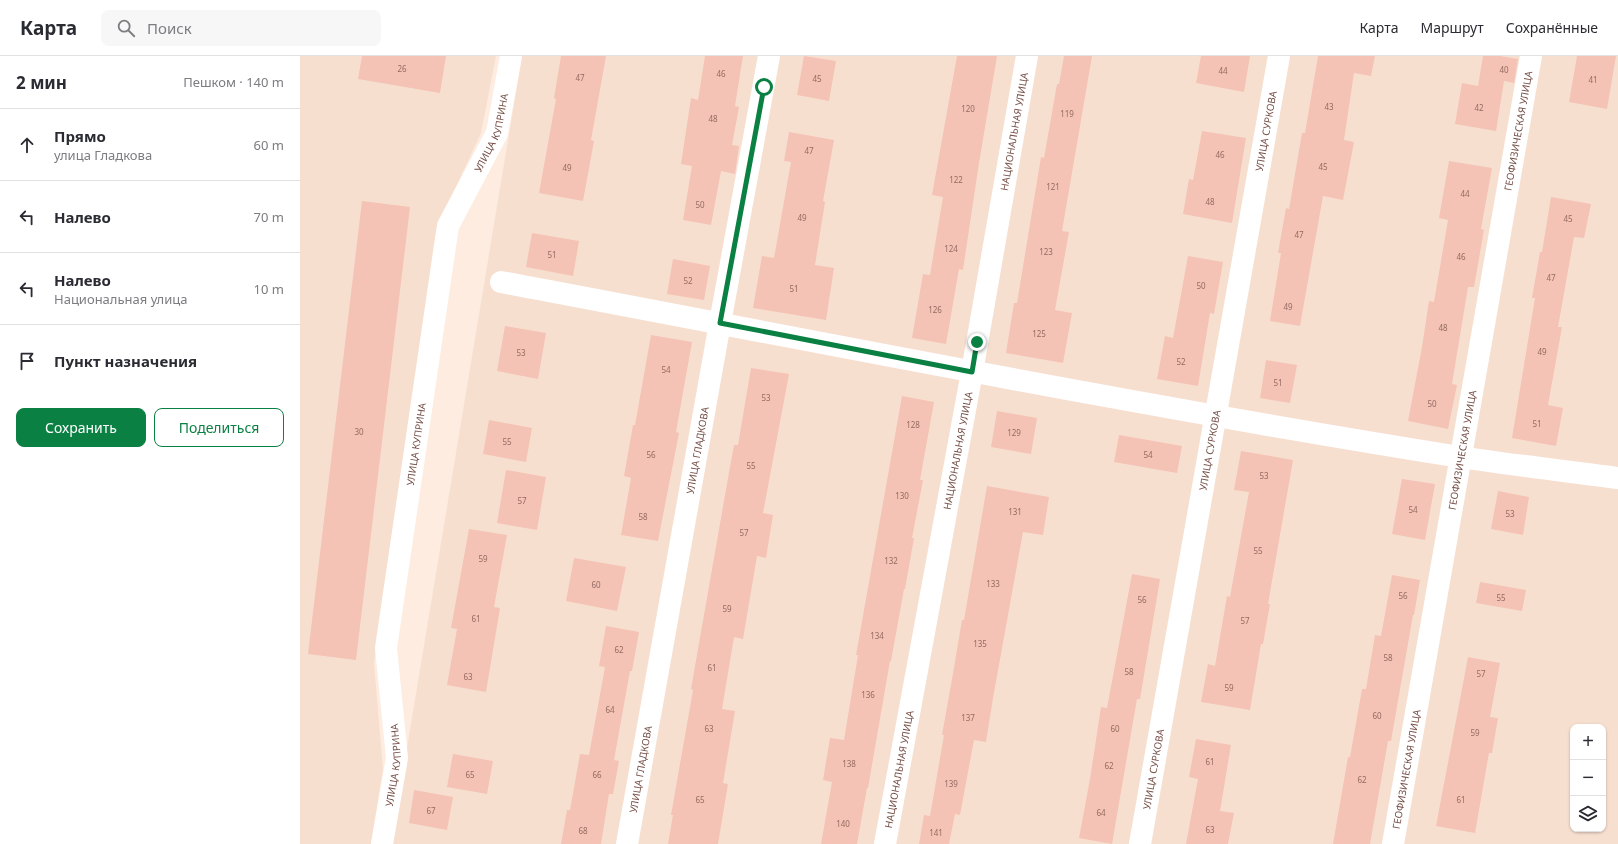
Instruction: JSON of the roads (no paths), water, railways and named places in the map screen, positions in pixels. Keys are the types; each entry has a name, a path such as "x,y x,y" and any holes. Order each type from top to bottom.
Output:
{"street":[{"name":"УЛИЦА КУПРИНА","path":"382,844 397,758 386,648 448,226 497,133 511,56"},
{"name":"УЛИЦА ГЛАДКОВА","path":"627,844 769,56"},
{"name":"НАЦИОНАЛЬНАЯ УЛИЦА","path":"885,844 972,372 1027,56"},
{"name":"УЛИЦА СУРКОВА","path":"1140,844 1279,56"},
{"name":"ГЕОФИЗИЧЕСКАЯ УЛИЦА","path":"1393,844 1531,56"},
{"path":"501,282 972,372 1216,415 1461,457 1618,478"}]}
